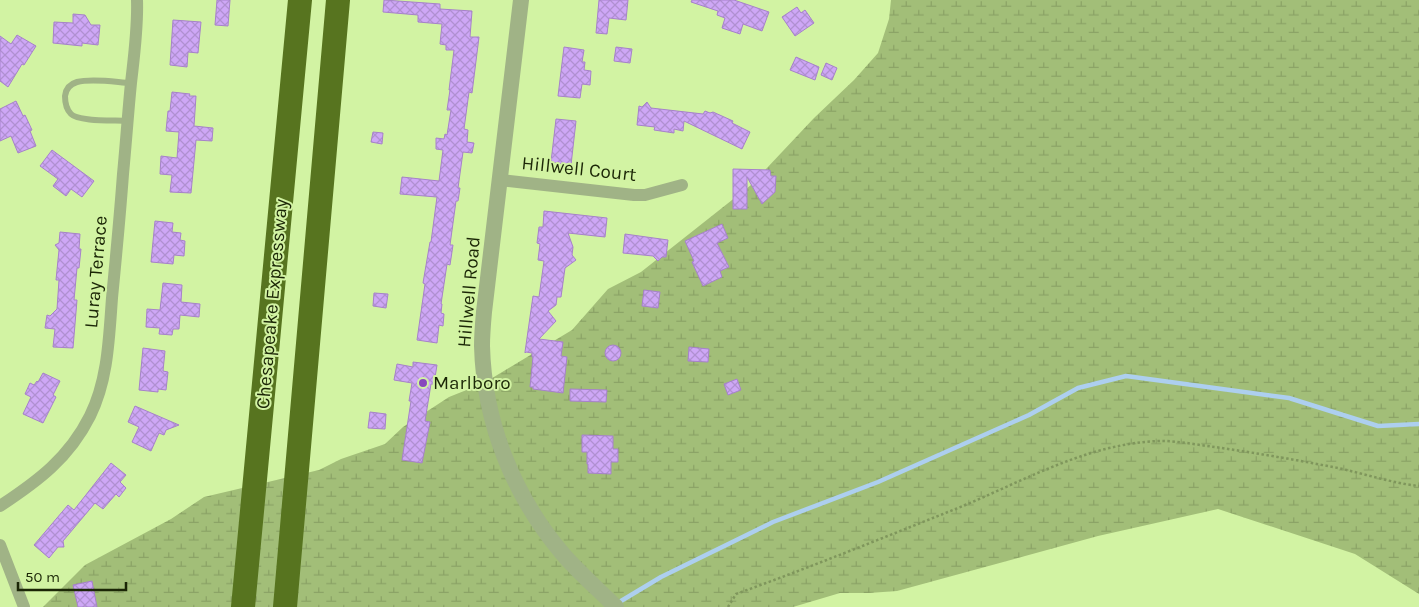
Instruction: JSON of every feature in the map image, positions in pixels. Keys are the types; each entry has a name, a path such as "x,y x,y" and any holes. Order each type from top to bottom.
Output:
{"highway":[{"name":"Chesapeake Expressway","path":"243,607 300,0"},
{"name":"Chesapeake Expressway","path":"285,607 338,0"}],"street":[{"name":"Luray Terrace","path":"0,506 48,472 66,453 90,416 102,384 111,315 134,60 136,0"},
{"name":"Hillwell Road","path":"521,0 484,312 482,345 485,384 500,446 530,510 573,565 616,607"},
{"name":"Hillwell Court","path":"500,180 634,195 646,195 682,185"},
{"path":"0,545 24,607"}],"lane":[{"path":"128,121 80,118 71,114 66,107 65,92 70,85 78,82 131,83"}],"path":[{"path":"728,607 736,594 959,508 1046,469 1085,455 1122,446 1163,441 1203,446 1281,457 1419,486"}],"green space":[{"path":"891,0 1419,0 1419,594 1355,554 1218,509 1098,536 897,591 840,593 793,607 43,607 85,565 171,519 204,497 319,470 341,459 385,444 403,427 449,397 484,383 572,330 608,289 641,272 751,185 814,118 854,80 878,53 889,19"}],"building":[{"path":"217,0 230,0 228,26 215,25"},
{"path":"384,0 440,4 440,9 472,11 470,37 479,37 472,93 469,92 464,129 468,130 467,142 474,143 472,153 463,152 458,188 460,188 458,201 456,201 450,245 453,245 450,265 447,264 441,304 441,313 444,314 443,326 439,325 437,343 417,340 425,284 423,283 437,197 400,194 402,177 439,181 443,150 436,149 436,138 444,139 445,134 447,135 451,110 447,110 454,50 446,50 446,45 440,44 442,24 418,22 418,15 383,12"},
{"path":"599,0 628,0 626,20 609,18 607,34 596,33"},
{"path":"692,0 734,0 769,12 762,31 743,24 740,34 722,28 725,18 717,15 718,11 691,2"},
{"path":"797,7 801,13 805,10 814,23 795,36 782,17"},
{"path":"73,14 85,15 91,25 100,25 98,45 82,43 82,46 53,43 54,22 73,23"},
{"path":"173,20 201,22 198,53 188,52 187,67 170,65"},
{"path":"17,35 36,46 8,87 0,81 0,36 11,44"},
{"path":"564,47 584,50 582,62 585,62 584,70 591,71 590,85 582,84 580,98 558,96"},
{"path":"616,47 632,49 630,63 614,61"},
{"path":"796,57 819,67 815,80 790,70"},
{"path":"826,63 837,68 832,80 821,75"},
{"path":"172,92 196,96 194,126 213,128 212,141 196,140 191,193 170,192 172,175 160,174 161,156 177,158 179,132 166,131"},
{"path":"16,101 32,130 30,131 36,146 18,153 11,136 0,141 0,109"},
{"path":"647,102 651,108 703,114 705,111 713,112 733,121 732,123 750,132 742,149 684,121 683,131 674,129 674,133 654,130 655,127 637,125 639,106 642,107"},
{"path":"556,119 576,121 571,165 551,162"},
{"path":"373,132 383,133 382,144 371,142"},
{"path":"52,150 94,181 82,197 71,189 66,196 53,186 58,179 40,166"},
{"path":"733,169 770,170 771,176 776,176 775,192 762,204 747,177 747,209 733,209"},
{"path":"544,211 607,218 605,237 568,233 573,247 572,255 576,260 565,268 561,297 557,297 556,305 548,311 556,321 539,339 563,342 561,356 567,357 563,393 530,387 533,357 532,353 525,353 533,296 539,297 544,261 538,260 540,244 537,243 539,227 543,227"},
{"path":"155,221 173,223 172,232 181,233 180,240 185,241 184,256 174,255 173,264 151,262"},
{"path":"722,224 728,238 717,243 729,267 720,271 722,277 703,286 685,241"},
{"path":"60,232 80,234 79,249 81,249 74,300 77,300 73,348 53,347 55,329 45,328 47,315 50,316 57,309 59,280 56,280 59,250 55,245 59,243"},
{"path":"625,234 668,240 666,257 662,257 658,261 653,256 623,253"},
{"path":"163,283 182,285 181,302 200,304 199,317 180,315 179,329 173,329 172,335 159,334 160,328 146,327 147,309 160,310"},
{"path":"644,290 660,292 658,308 642,306"},
{"path":"374,293 388,294 386,308 373,306"},
{"path":"610,345 616,345 621,350 619,359 610,361 605,356 605,350"},
{"path":"689,347 709,349 708,362 688,361"},
{"path":"143,348 165,351 163,371 168,372 166,390 158,389 158,392 139,390"},
{"path":"413,362 437,365 434,384 431,384 425,421 430,422 422,463 402,460 412,383 394,380 397,364 413,367"},
{"path":"43,373 60,381 53,395 56,397 43,423 23,414 31,397 25,394 30,383 34,385 38,382"},
{"path":"737,379 741,390 728,395 724,384"},
{"path":"570,389 607,390 606,402 570,401"},
{"path":"135,406 179,425 166,430 164,435 159,433 151,451 132,442 139,427 128,422"},
{"path":"370,412 386,414 385,429 368,428"},
{"path":"582,435 613,436 613,449 618,449 618,462 611,462 611,474 588,473 587,452 582,452"},
{"path":"111,463 126,475 120,482 126,488 119,497 116,494 103,509 95,503 63,541 64,547 58,547 49,558 34,545 68,505 74,510"},
{"path":"92,581 97,607 78,607 73,585"}],"waterway":[{"path":"616,604 661,577 773,522 878,482 1029,415 1078,388 1126,376 1289,398 1378,426 1419,424"}],"place":[{"name":"Marlboro","path":"423,383"}]}
